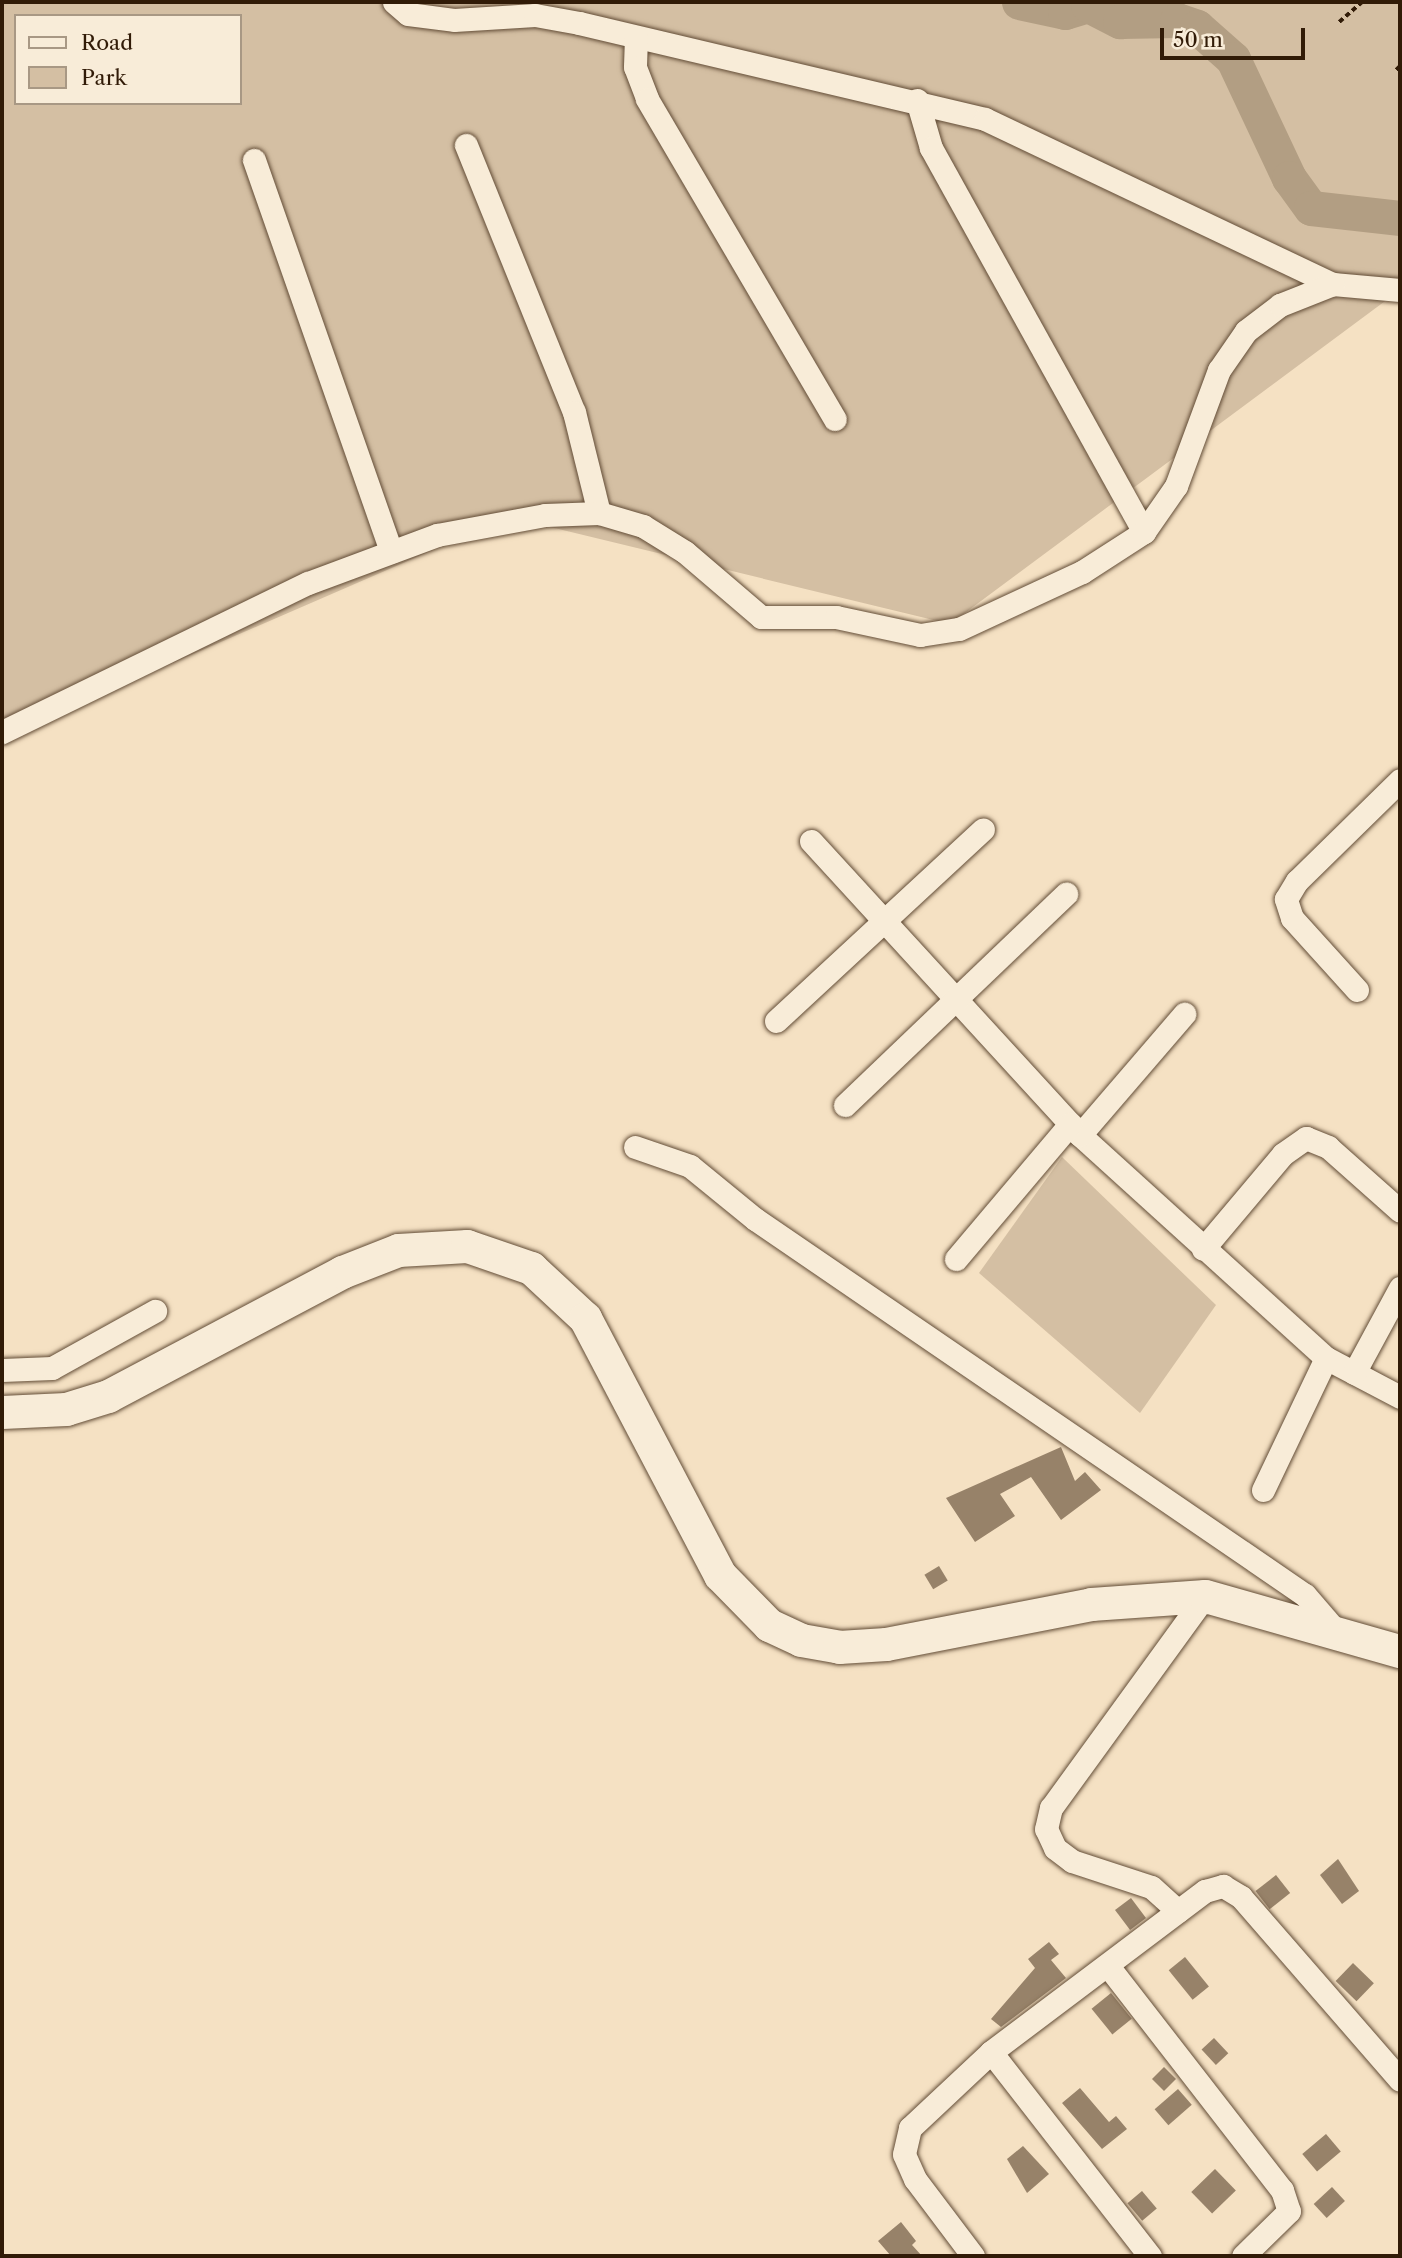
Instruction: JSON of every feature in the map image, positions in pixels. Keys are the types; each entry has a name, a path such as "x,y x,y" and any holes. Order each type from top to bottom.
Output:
{"street":[{"path":"394,2 420,15 454,20 536,15 917,100 1034,138 1333,284 1400,290"},
{"path":"636,37 635,67 647,99 835,419"},
{"path":"917,100 931,148 1144,532"},
{"path":"466,145 574,412 599,513"},
{"path":"254,160 391,552"},
{"path":"2,732 308,583 391,552 518,520 599,513 643,526 685,552 761,617 836,617 938,635 1082,572 1144,532 1176,486 1219,370 1247,331 1280,305 1333,284"},
{"path":"1357,990 1292,918 1286,899 1297,881 1400,780"},
{"path":"776,1021 983,829"},
{"path":"811,841 1075,1129 1203,1249 1326,1358 1400,1397"},
{"path":"845,1105 1066,894"},
{"path":"956,1259 1184,1014"},
{"path":"1203,1249 1283,1154 1306,1139 1328,1147 1400,1211"},
{"path":"635,1147 690,1166 755,1219 1306,1595 1336,1631"},
{"path":"2,1412 66,1409 108,1396 342,1272 398,1250 467,1246 531,1268 585,1318 720,1574 769,1625 839,1647 886,1644 1091,1604 1205,1595 1400,1651"},
{"path":"1354,1373 1400,1288"},
{"path":"2,1370 52,1368 155,1311"},
{"path":"1263,1490 1326,1358"},
{"path":"1178,1911 1151,1887 1072,1861 1055,1848 1046,1829 1051,1808 1205,1595"},
{"path":"973,2256 915,2179 904,2154 910,2128 929,2104 991,2052 1178,1911 1223,1886 1241,1897 1400,2080"},
{"path":"1108,1966 1282,2190 1289,2211 1243,2256"},
{"path":"991,2052 1150,2256"}],"path":[{"path":"1339,22 1362,2"},
{"path":"1396,70 1400,66"}],"green space":[{"path":"2,2 1400,2 1400,290 950,624 509,517 2,737"},
{"path":"1062,1157 1216,1305 1140,1413 979,1273"}],"building":[{"path":"1061,1447 1075,1481 1085,1472 1101,1490 1061,1520 1031,1477 1000,1494 1015,1516 975,1542 946,1498"},
{"path":"939,1566 948,1581 933,1589 924,1575"},
{"path":"1338,1859 1359,1891 1342,1904 1320,1875"},
{"path":"1276,1875 1290,1893 1270,1909 1256,1891"},
{"path":"1131,1898 1146,1918 1130,1930 1115,1910"},
{"path":"1049,1942 1059,1954 1051,1960 1066,1978 1001,2027 991,2019 1035,1968 1028,1959"},
{"path":"1185,1957 1209,1987 1193,2000 1169,1970"},
{"path":"1353,1963 1374,1983 1356,2001 1336,1981"},
{"path":"1111,1993 1132,2019 1112,2034 1092,2009"},
{"path":"1214,2038 1228,2053 1216,2065 1202,2050"},
{"path":"1164,2067 1176,2079 1164,2091 1152,2079"},
{"path":"1080,2088 1109,2122 1116,2116 1127,2129 1102,2149 1062,2103"},
{"path":"1178,2089 1192,2105 1168,2125 1155,2109"},
{"path":"1326,2134 1341,2152 1317,2172 1302,2154"},
{"path":"1023,2146 1049,2174 1027,2193 1007,2159"},
{"path":"1215,2169 1236,2191 1212,2214 1191,2192"},
{"path":"1332,2187 1345,2201 1327,2218 1314,2204"},
{"path":"1142,2191 1157,2209 1142,2221 1127,2203"},
{"path":"901,2222 916,2241 912,2245 922,2256 891,2256 878,2241"}],"waterway":[{"path":"1019,2 1065,12 1088,5 1120,21 1177,20 1197,27 1233,59 1289,178 1311,208 1400,218"}]}
